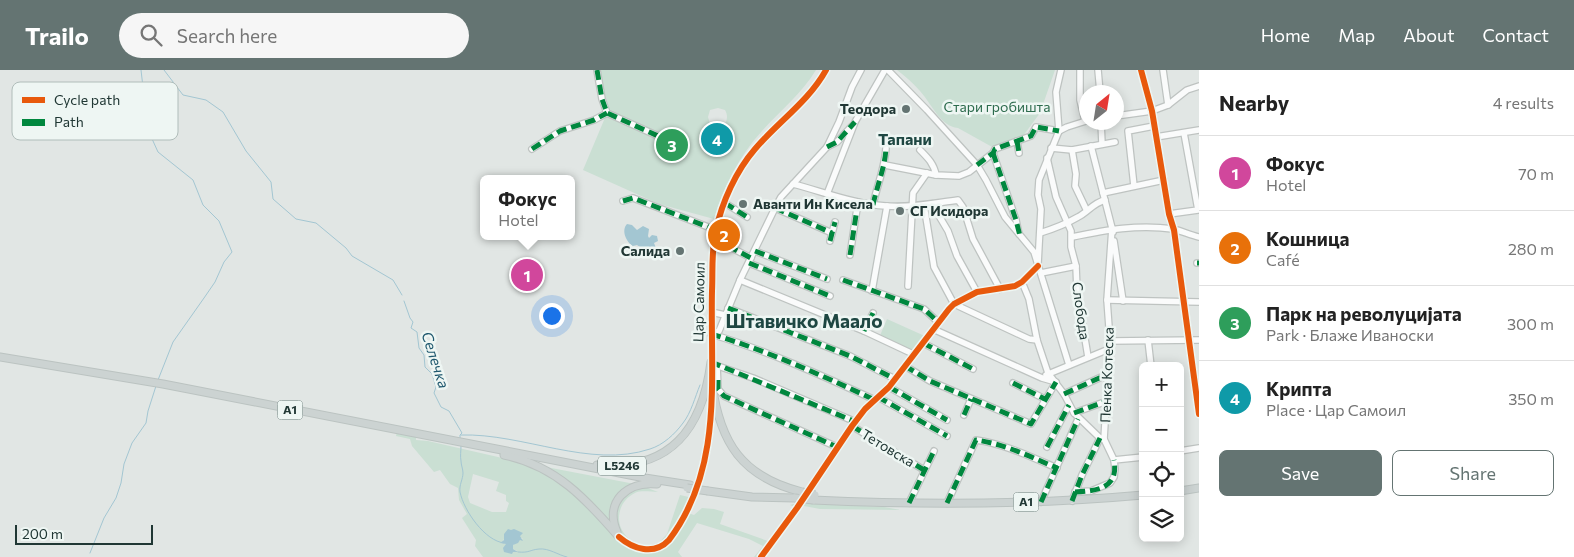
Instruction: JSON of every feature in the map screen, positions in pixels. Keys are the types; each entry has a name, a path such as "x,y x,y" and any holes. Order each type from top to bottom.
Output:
{"main road":[{"name":"A1","path":"0,357 163,384 416,434"},
{"name":"L5246","path":"474,446 516,449 596,465 625,466 642,462 660,454 676,443 692,425 703,401 714,364"},
{"name":"L5246","path":"712,384 716,410 732,448 761,476 778,484 813,495"},
{"name":"L5246","path":"416,434 474,446 529,462 559,478 586,500 619,537"},
{"path":"474,446 689,486"},
{"name":"L5246","path":"619,537 612,517 614,507 624,491 631,487 650,483 689,486"},
{"name":"A1","path":"689,486 752,496 795,498 813,495 909,504 1072,501 1139,495"},
{"path":"1184,490 1199,488"}],"street":[{"path":"597,70 602,99 607,113 678,144"},
{"name":"Цар Самоил","path":"714,364 711,334 712,262 716,230 725,203 734,182 755,149 810,92 826,70"},
{"path":"711,334 718,331 740,280 781,197 827,147 861,70"},
{"path":"827,194 855,122 887,70 927,110 977,166 1005,217 1034,252 1069,365"},
{"path":"761,557 813,495 838,447 854,424 876,398 889,387 933,328 954,304 977,292 1015,286 1022,282 1038,266 1041,209 1038,195 1039,180 1058,131 1056,92 1061,70"},
{"path":"1080,70 1080,85"},
{"path":"1098,70 1099,85"},
{"path":"1141,70 1152,111 1169,214 1174,230 1188,340 1196,380 1199,414"},
{"path":"1163,70 1168,105"},
{"path":"1124,115 1152,111 1168,105 1187,90 1199,86"},
{"path":"532,148 560,131 594,120 607,113"},
{"path":"827,147 837,142 855,122"},
{"path":"885,165 936,175 959,176 977,166 995,149 1031,136 1036,127 1058,131 1079,123"},
{"path":"1134,186 1128,131 1154,126"},
{"path":"1101,130 1102,144"},
{"path":"1156,137 1199,130"},
{"path":"1169,214 1198,210 1184,133"},
{"path":"1017,141 1019,152"},
{"path":"1051,148 1072,150 1115,142"},
{"name":"Пенка Котеска","path":"1091,146 1112,228 1123,301"},
{"path":"873,205 877,186 885,165 886,148"},
{"path":"920,150 929,159 936,175"},
{"path":"1072,150 1076,174 1075,186 1086,209"},
{"path":"992,153 1020,236"},
{"name":"Слобода","path":"1047,158 1056,197 1068,222 1072,237 1071,247 1076,266 1088,357"},
{"path":"908,286 914,193 927,173"},
{"path":"1103,193 1164,180"},
{"path":"793,184 873,205 913,207 958,200 963,207 973,240 1000,289"},
{"path":"622,201 633,198 716,230"},
{"path":"1040,233 1080,216 1086,209 1097,202 1105,200"},
{"path":"850,255 858,202"},
{"path":"725,203 747,217"},
{"path":"932,204 977,292"},
{"path":"924,205 934,267 954,304 1029,339 1037,340"},
{"path":"872,291 887,206"},
{"path":"775,208 832,233"},
{"path":"830,241 835,222"},
{"path":"1072,237 1112,228 1136,226 1174,230 1199,237"},
{"name":"Пенка Котеска","path":"1112,228 1107,300 1110,341 1107,401 1102,438 1114,460"},
{"path":"715,239 750,260 830,296"},
{"path":"755,251 827,279"},
{"name":"Слобода","path":"1040,273 1076,266"},
{"path":"740,280 864,331 913,354"},
{"path":"843,280 924,309 938,322"},
{"path":"1022,282 1029,299 1037,340 1048,373 1064,394 1069,406 1078,419 1102,438 1072,501"},
{"path":"1107,300 1199,302"},
{"path":"728,308 850,356 895,379"},
{"path":"712,312 725,315"},
{"path":"864,331 873,313"},
{"path":"933,328 1042,378 1056,382"},
{"path":"711,334 803,367 876,398 947,436"},
{"path":"1148,340 1151,362"},
{"path":"1110,341 1199,340"},
{"path":"923,342 973,369"},
{"path":"1042,378 1048,373 1109,349"},
{"path":"714,364 718,389 724,396 838,447"},
{"name":"L5246","path":"619,537 636,548 646,550 655,548 666,544 687,513 705,464 709,442 714,364"},
{"name":"Тетовска","path":"714,364 753,378 854,424 924,470"},
{"path":"905,366 930,381 1031,424 1056,382"},
{"path":"1064,394 1108,374"},
{"path":"1013,383 1045,399"},
{"path":"889,387 947,420"},
{"path":"964,415 971,399"},
{"path":"1074,413 1107,401"},
{"path":"1047,446 1069,406"},
{"path":"1041,502 1078,419"},
{"path":"947,503 976,440 989,442 1016,451 1057,468"},
{"path":"1184,450 1199,448"},
{"name":"Тетовска","path":"909,504 934,451"},
{"path":"1076,492 1091,491 1110,483 1114,476 1114,460 1139,457"}],"green space":[{"path":"597,70 816,70 791,102 762,131 739,161 722,195 714,219 659,204 583,170 607,113","holes":["718,108 725,110 727,118 720,142 716,139 718,136 716,130 711,127 708,117 710,110"]},
{"name":"Стари гробишта","path":"897,70 1055,70 1040,113 1023,136 994,148 958,128 952,127 941,119 917,88"},
{"path":"887,319 927,337 913,354 879,338"},
{"path":"397,431 416,434 416,440 640,485 658,492 637,492 624,502 621,509 619,522 621,529 631,540 640,544 657,545 667,534 680,495 693,498 688,513 694,515 702,508 714,509 724,512 720,524 768,541 776,532 778,534 761,557 754,557 763,546 749,539 697,523 678,552 682,557 483,557 475,546 476,540 462,518 467,514 459,500 458,488 450,484 440,470 434,472 412,446 410,439 396,436","holes":["473,474 499,482 496,491 506,495 506,501 509,503 506,512 492,512 470,503 468,497","505,538 523,538 513,545 513,549 517,551 510,552 506,544 501,543"]},
{"path":"797,503 884,507 901,510 820,509 804,506 797,508 790,505"}],"water":[{"path":"627,224 632,225 637,230 643,226 649,229 649,238 652,235 657,236 658,241 654,243 655,252 650,254 647,250 637,245 633,246 630,244 624,233"},
{"path":"508,529 514,529 523,533 520,536 523,541 520,540 513,545 513,549 518,552 513,552 512,554 504,552 503,548 506,544 500,543 504,540 504,534"}],"waterway":[{"path":"141,70 142,82"},
{"name":"Селечка","path":"164,70 173,82"},
{"name":"Селечка","path":"178,88 183,95 206,100 223,112 246,151 271,182 273,199 296,219 316,223 346,248 352,256 393,280 402,295"},
{"path":"153,140 158,152 193,180 203,205 219,221 232,252 224,262 215,282 173,342 158,380"},
{"name":"Селечка","path":"404,301 413,322 411,328 417,332 419,348 424,355 425,367 432,374 436,387 434,393 441,407 449,411 462,433 460,439"},
{"path":"461,435 508,439 580,453 627,454 655,447 672,435 686,419 700,385"},
{"path":"90,553 104,518 116,498 124,464 132,443 146,423 156,386"},
{"name":"Селечка","path":"461,446 463,473 460,492 462,500 476,524 490,537 504,543"},
{"name":"Селечка","path":"518,552 543,549 567,557"}],"marked path":[{"path":"597,70 602,99 607,113 678,145"},
{"path":"532,149 560,131 594,120 607,113"},
{"path":"827,147 837,142 855,122"},
{"path":"977,165 993,153 995,149 1031,136 1036,127 1059,131"},
{"path":"1017,141 1019,153"},
{"path":"873,205 886,148"},
{"path":"993,153 1020,236"},
{"path":"623,201 633,198 716,230"},
{"path":"850,255 858,202"},
{"path":"725,203 747,217"},
{"path":"775,208 832,233"},
{"path":"830,241 835,222"},
{"path":"715,239 751,258"},
{"path":"755,251 827,279"},
{"path":"749,263 830,296"},
{"path":"843,280 924,309 938,322"},
{"path":"728,308 850,356 895,379"},
{"path":"864,331 873,313"},
{"path":"711,334 774,356 875,400"},
{"path":"923,343 973,369"},
{"path":"711,362 856,422"},
{"path":"905,366 930,381 1031,424 1056,382"},
{"path":"1064,394 1108,374"},
{"path":"718,380 718,389 724,396 837,447"},
{"path":"1013,383 1045,399"},
{"path":"889,387 947,420"},
{"path":"878,397 947,436"},
{"path":"964,415 971,399"},
{"path":"1074,413 1107,401"},
{"path":"1047,447 1069,405"},
{"path":"1041,502 1078,419"},
{"path":"852,426 924,470"},
{"path":"1072,501 1100,438"},
{"path":"947,503 976,440 1008,448 1057,468"},
{"path":"909,503 934,451"},
{"path":"1075,492 1092,491 1110,482 1115,469 1114,460"}],"cycle path":[{"path":"619,537 637,547 644,549 657,548 669,540 687,512 699,482 706,452 710,420 713,253 714,238 722,209 736,177 748,158 764,139 811,92 826,70"},
{"path":"1141,70 1152,111 1169,214 1174,230 1199,414"},
{"path":"761,557 797,508 852,426 865,409 889,387 949,309 954,304 977,292 1015,286 1022,282 1038,266"}],"place":[{"name":"Теодора","path":"906,109"},
{"name":"Крипта","path":"717,139"},
{"name":"Парк на револуцијата","path":"672,145"},
{"name":"Аванти Ин Кисела","path":"743,204"},
{"name":"СГ Исидора","path":"900,211"},
{"name":"Кошница","path":"724,235"},
{"name":"Салида","path":"680,251"},
{"name":"Фокус","path":"527,275"}],"district":[{"name":"Тапани","path":"905,139"},
{"name":"Штавичко Маало","path":"804,321"}]}
